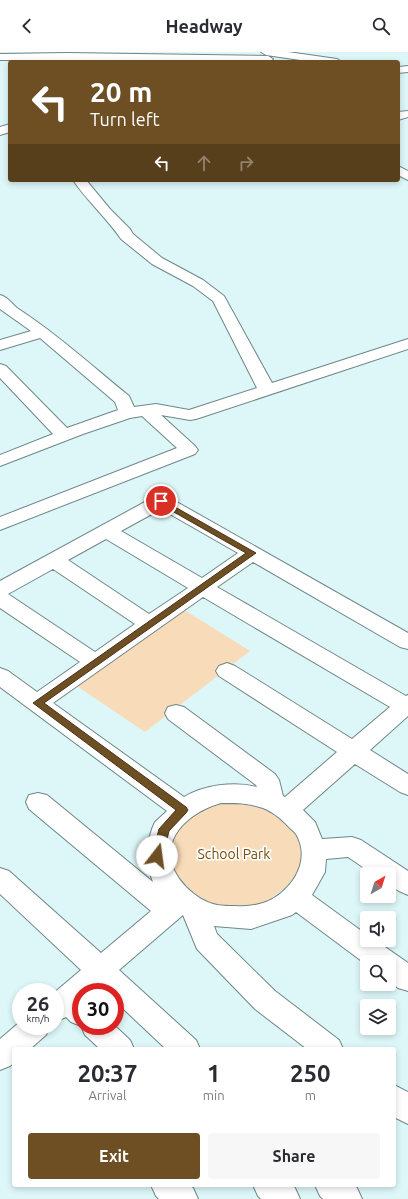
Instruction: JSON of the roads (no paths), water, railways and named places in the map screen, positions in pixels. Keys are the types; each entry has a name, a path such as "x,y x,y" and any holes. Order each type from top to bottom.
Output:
{"street":[{"path":"0,57 34,57 84,54 138,59 181,60 267,56 314,60"},
{"path":"81,182 105,212 125,232 126,236 157,261 198,283 219,299 267,390"},
{"path":"0,300 9,309 43,332 123,400 127,413"},
{"path":"0,345 43,332"},
{"path":"0,461 64,435 127,413 156,409 190,414 408,344"},
{"path":"0,369 64,435"},
{"path":"3,517 189,450 146,410"},
{"path":"0,590 161,501 408,642"},
{"path":"106,531 202,588 407,705 353,752 280,805"},
{"path":"37,703 252,553"},
{"path":"54,560 149,624"},
{"path":"0,598 95,662"},
{"path":"227,671 408,786"},
{"path":"0,676 183,810"},
{"path":"38,802 182,907 217,916 251,918 283,907 300,892 312,872 314,850 306,829 280,805 267,780 176,713"},
{"path":"280,805 247,794 221,794 197,801 183,810 164,829 157,856 166,883 206,941 265,1000 326,1047"},
{"path":"314,850 352,847 408,884"},
{"path":"0,878 184,1047"},
{"path":"295,897 374,955"},
{"path":"67,1007 101,970 182,907"},
{"path":"396,971 408,979"},
{"path":"0,1057 26,1035"},
{"path":"105,1035 118,1047"},
{"path":"396,1101 408,1110"},
{"path":"169,1187 182,1199"},
{"path":"271,1187 284,1199"},
{"path":"333,1187 346,1199"}],"park label":[{"name":"School Park","path":"234,854"}]}
